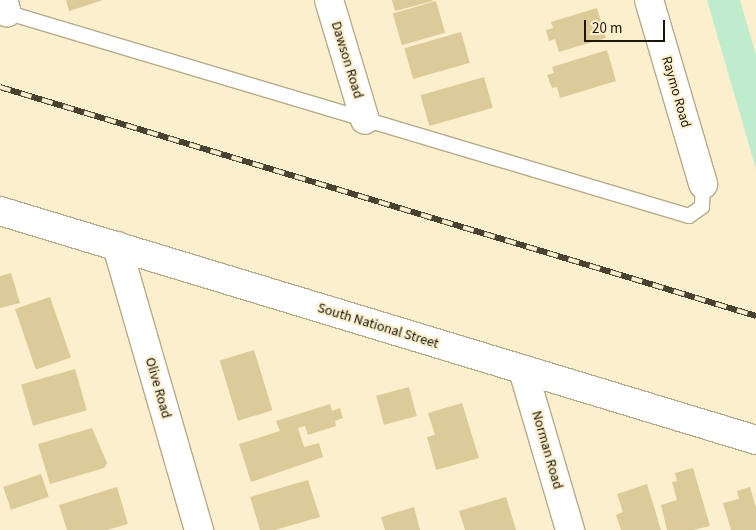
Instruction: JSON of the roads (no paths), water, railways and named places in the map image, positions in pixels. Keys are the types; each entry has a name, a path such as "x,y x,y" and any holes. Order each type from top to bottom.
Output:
{"street":[{"name":"Dawson Road","path":"329,0 365,120"},
{"name":"Raymo Road","path":"649,0 703,184"},
{"name":"South National Street","path":"0,211 756,440"},
{"name":"Olive Road","path":"117,246 199,530"},
{"name":"Norman Road","path":"523,370 570,530"}],"lane":[{"path":"3,7 365,120 689,216 702,207 703,184"}],"railway":[{"path":"0,87 756,316"}]}
